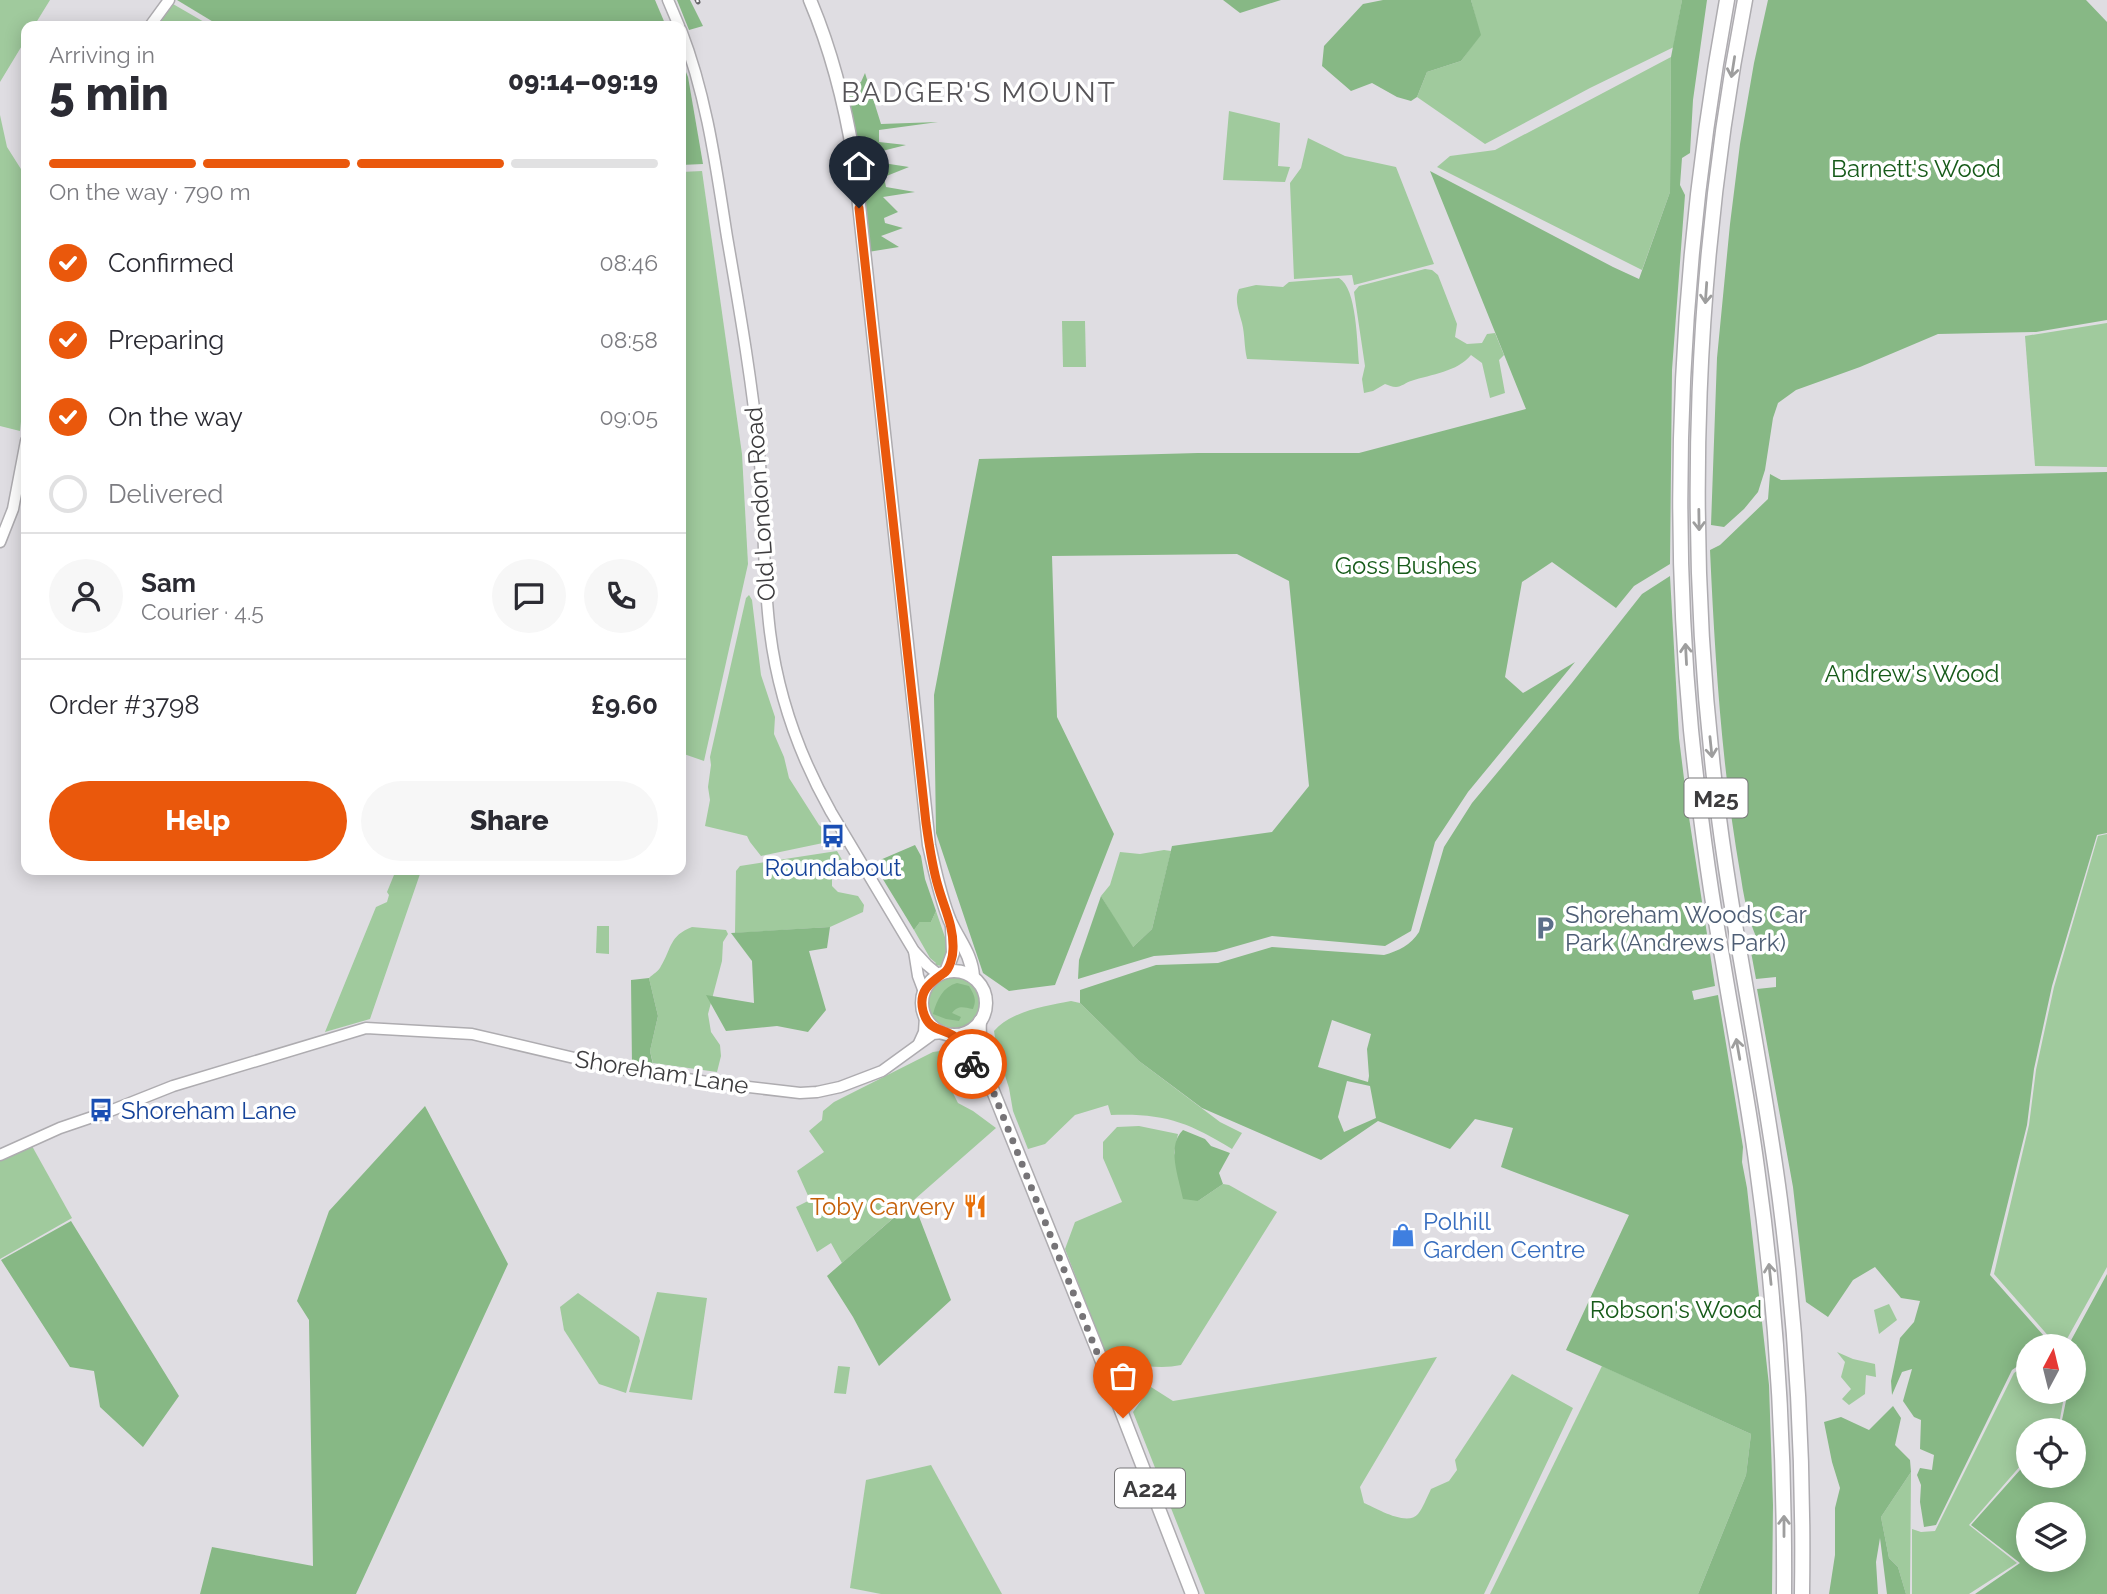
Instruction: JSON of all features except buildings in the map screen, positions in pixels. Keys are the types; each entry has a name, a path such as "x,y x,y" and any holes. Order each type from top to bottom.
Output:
{"highway":[{"name":"M25","path":"1727,0 1704,144 1688,291 1681,442 1683,591 1689,700 1702,822 1757,1165 1772,1285 1783,1447 1784,1594"},
{"name":"M25","path":"1745,0 1717,179 1706,289 1699,441 1700,589 1704,670 1715,787 1732,911 1771,1136 1789,1280 1800,1443 1802,1594"}],"main road":[{"path":"810,0 839,81 854,159 926,823 938,886 951,923 969,954 973,977"},
{"path":"943,974 961,972 973,977 984,990 985,1009 980,1021 969,1031 948,1034 930,1024 922,1004 928,985 943,974 953,953 951,923"},
{"name":"A224","path":"980,1021 981,1049 991,1086 1192,1594"},
{"name":"A224","path":"948,1034 991,1086"}],"street":[{"path":"154,21 169,0"},
{"name":"Old London Road","path":"668,0 677,21"},
{"name":"Old London Road","path":"686,45 708,121 750,372 762,498 770,631 778,677 799,746 819,790 914,951 927,965 943,974"},
{"path":"0,542 13,509 21,467"},
{"name":"Old London Road","path":"914,951 924,992"},
{"path":"917,1045 924,1032 925,1017"},
{"name":"Shoreham Lane","path":"0,1155 60,1128 173,1086 366,1028 472,1034 621,1069 800,1093 840,1087 882,1071 933,1034 948,1034"}],"green space":[{"path":"0,0 50,0 37,21 21,21 21,47 0,82"},
{"path":"177,0 655,0 664,21 212,21"},
{"path":"677,0 690,0 703,26 689,30"},
{"path":"1223,0 1281,0 1240,13"},
{"path":"1383,0 1471,0 1481,35 1461,61 1427,72 1417,97 1411,101 1397,97 1372,83 1351,91 1322,66 1324,46 1363,4"},
{"path":"1471,0 1682,0 1674,44 1676,46 1485,144 1417,97 1427,72 1461,61 1480,35"},
{"name":"Goss Bushes","path":"1682,0 1707,0 1693,100 1690,153 1682,158 1680,185 1685,195 1672,370 1670,564 1634,586 1616,608 1552,562 1522,582 1505,677 1523,693 1575,662 1468,792 1435,842 1411,931 1385,946 1272,936 1216,952 1154,956 1078,979 1079,960 1101,896 1133,947 1152,929 1172,846 1272,832 1309,786 1289,581 1237,554 1052,556 1057,717 1114,834 1055,985 1009,991 983,973 936,833 934,695 979,459 1198,453 1359,453 1526,409 1430,171 1639,279 1670,192 1671,57"},
{"name":"Barnett's Wood","path":"1768,0 2086,0 2107,22 2107,320 2036,332 1938,334 1796,390 1778,403 1758,492 1724,527 1711,525 1717,358 1740,144"},
{"path":"173,4 202,21 161,21"},
{"path":"1671,57 1670,192 1642,270 1437,167 1450,156 1495,150"},
{"path":"686,72 688,77 703,164 686,165"},
{"path":"865,73 881,124 938,122 879,130 879,142 906,145 882,151 883,163 909,167 884,177 886,187 915,192 883,197 898,212 884,218 885,223 903,228 881,236 899,247 868,252 847,87 861,82"},
{"path":"1229,111 1280,123 1278,166 1290,167 1285,182 1223,180"},
{"path":"0,115 7,147 21,169 21,422 20,431 0,426"},
{"path":"1308,138 1345,156 1396,167 1434,264 1354,285 1352,275 1294,279 1290,183 1301,168"},
{"path":"702,171 742,454 748,564 704,761 686,755 686,172"},
{"path":"1425,269 1438,275 1457,324 1455,337 1467,344 1482,343 1487,334 1495,333 1504,355 1499,360 1505,393 1490,398 1482,363 1471,355 1444,372 1398,387 1385,384 1364,393 1362,379 1365,366 1354,292 1359,286"},
{"path":"1339,278 1345,284 1353,304 1359,364 1247,359 1237,301 1239,289 1256,285 1283,287 1289,282"},
{"path":"1062,321 1085,321 1086,367 1063,367"},
{"path":"2107,323 2107,467 2035,466 2025,336"},
{"name":"Andrew's Wood","path":"2107,472 2107,833 2097,835 2052,986 2034,1069 2027,1125 1990,1275 2042,1334 2016,1334 2016,1367 2012,1370 1936,1525 1924,1527 1920,1502 1921,1485 1917,1475 1920,1468 1932,1470 1934,1455 1920,1449 1921,1420 1914,1417 1903,1401 1912,1369 1902,1372 1892,1395 1891,1381 1900,1338 1914,1322 1920,1301 1901,1298 1875,1267 1853,1280 1828,1317 1806,1302 1793,1187 1757,989 1776,987 1776,977 1756,979 1751,952 1760,950 1745,899 1734,837 1717,674 1710,550 1720,545 1768,499 1770,474 1781,480"},
{"name":"Robson's Wood","path":"1670,576 1679,738 1715,986 1692,991 1694,1000 1718,995 1743,1147 1742,1162 1769,1385 1773,1505 1772,1594 1698,1594 1746,1475 1751,1434 1566,1350 1629,1215 1501,1167 1513,1128 1475,1119 1450,1149 1378,1121 1321,1160 1202,1108 1139,1061 1080,1003 1080,990 1156,965 1218,963 1272,947 1384,955 1408,944 1419,932 1444,847 1472,803 1642,594","holes":["1332,1020 1371,1034 1367,1049 1368,1082 1318,1067","1347,1081 1370,1086 1376,1118 1344,1132 1338,1117"]},
{"path":"749,595 752,600 761,675 775,717 774,734 789,778 819,825 826,831 823,843 761,856 747,836 705,826 710,800 710,757 746,598"},
{"path":"2107,834 2107,1267 2070,1334 2047,1334 1994,1274 2029,1125 2036,1070 2054,987 2098,836"},
{"path":"915,845 921,856 925,879 936,911 931,922 920,922 914,930 873,863"},
{"path":"837,851 845,865 832,874 832,886 838,892 858,896 864,905 863,912 830,927 735,933 736,871 740,866"},
{"path":"1171,851 1152,929 1132,948 1101,896 1110,885 1120,852 1140,854"},
{"path":"394,875 420,875 370,1019 325,1032 376,907 387,902 387,892"},
{"path":"936,911 948,951 942,966 934,965 936,963 930,958 914,930 920,922 931,922"},
{"path":"597,926 609,926 609,954 596,953"},
{"path":"692,927 726,930 728,934 723,942 722,961 708,1014 711,1032 720,1045 721,1056 717,1072 653,1063 650,1051 658,1016 649,978 660,968 679,934"},
{"path":"830,927 827,948 809,951 826,1010 808,1032 777,1026 726,1031 706,995 754,1003 752,961 731,933"},
{"path":"954,976 964,978 972,984 978,992 978,1012 972,1020 964,1026 954,1028 944,1026 936,1020 930,1012 928,1002 930,992 936,984 944,978"},
{"path":"649,978 658,1016 650,1051 654,1069 632,1066 631,980"},
{"path":"957,983 969,986 975,1002 973,1009 961,1007 954,1010 952,1013 961,1017 959,1021 933,1014 941,994"},
{"path":"1071,1001 1080,1003 1139,1061 1220,1122 1242,1133 1232,1149 1175,1121 1146,1116 1111,1115 1108,1105 1075,1115 1045,1144 1028,1149 1013,1111 994,1031 1019,1014"},
{"path":"940,1051 954,1061 958,1072 952,1091 958,1103 996,1128 842,1263 831,1243 817,1252 796,1207 810,1200 797,1171 824,1152 809,1131 822,1120 823,1111 834,1102 933,1052"},
{"path":"425,1106 508,1264 356,1594 200,1594 212,1547 313,1566 309,1320 297,1301 329,1211"},
{"path":"1139,1126 1178,1134 1174,1153 1198,1201 1223,1184 1277,1212 1181,1365 1152,1367 1105,1353 1065,1249 1075,1222 1122,1202 1103,1158 1103,1142 1117,1127"},
{"path":"1183,1130 1230,1153 1219,1173 1223,1184 1198,1201 1183,1199 1177,1172 1175,1145"},
{"path":"32,1146 72,1218 0,1259 0,1160"},
{"path":"913,1201 951,1300 879,1366 827,1276"},
{"path":"71,1221 179,1396 143,1447 100,1407 94,1371 70,1367 1,1260"},
{"path":"2107,1274 2107,1594 1975,1594 2016,1566 2016,1572 2086,1572 2086,1502 2016,1502 2016,1560 1971,1525 2016,1474 2016,1488 2086,1488 2086,1418 2062,1418 2065,1404 2086,1404 2086,1334 2074,1334"},
{"path":"657,1292 707,1298 692,1400 629,1392"},
{"path":"578,1293 639,1337 626,1393 599,1384 564,1330 560,1307"},
{"path":"1889,1304 1897,1320 1879,1334 1874,1310"},
{"path":"1837,1352 1875,1364 1876,1377 1866,1375 1865,1394 1849,1405 1842,1399 1851,1389 1841,1377 1845,1362"},
{"path":"1437,1357 1360,1487 1364,1503 1399,1518 1418,1514 1431,1489 1449,1481 1457,1470 1455,1460 1512,1374 1573,1408 1484,1594 1205,1594 1133,1412 1151,1387 1173,1401"},
{"path":"838,1366 850,1367 846,1394 834,1393"},
{"path":"1602,1366 1751,1434 1746,1475 1698,1594 1490,1594"},
{"path":"2016,1372 2016,1404 2063,1404 2060,1418 2016,1418 2016,1471 1969,1525 2016,1564 1969,1594 1912,1594 1912,1529 1921,1532 1935,1531"},
{"path":"1893,1406 1901,1418 1895,1445 1910,1460 1911,1472 1881,1517 1889,1558 1898,1567 1906,1594 1887,1594 1880,1538 1876,1562 1878,1594 1829,1594 1835,1555 1835,1508 1840,1488 1824,1422 1841,1417 1869,1430"},
{"path":"931,1465 1002,1594 881,1594 850,1588 866,1480"},
{"path":"1911,1472 1910,1594 1906,1594 1898,1567 1889,1558 1881,1517"}],"way so far":[{"path":"972,1064 991,1086 1123,1418"}],"place":[{"name":"Roundabout","path":"833,836"},
{"name":"Shoreham Woods Car Park (Andrews Park)","path":"1545,928"},
{"name":"Shoreham Lane","path":"101,1110"},
{"name":"Toby Carvery","path":"975,1206"},
{"name":"Polhill Garden Centre","path":"1403,1235"}],"district":[{"name":"BADGER'S MOUNT","path":"979,92"}],"route":[{"path":"859,208 926,823 938,886 951,923 953,948 946,972 928,985 922,1004 930,1024 943,1033 953,1035 972,1064"}]}
